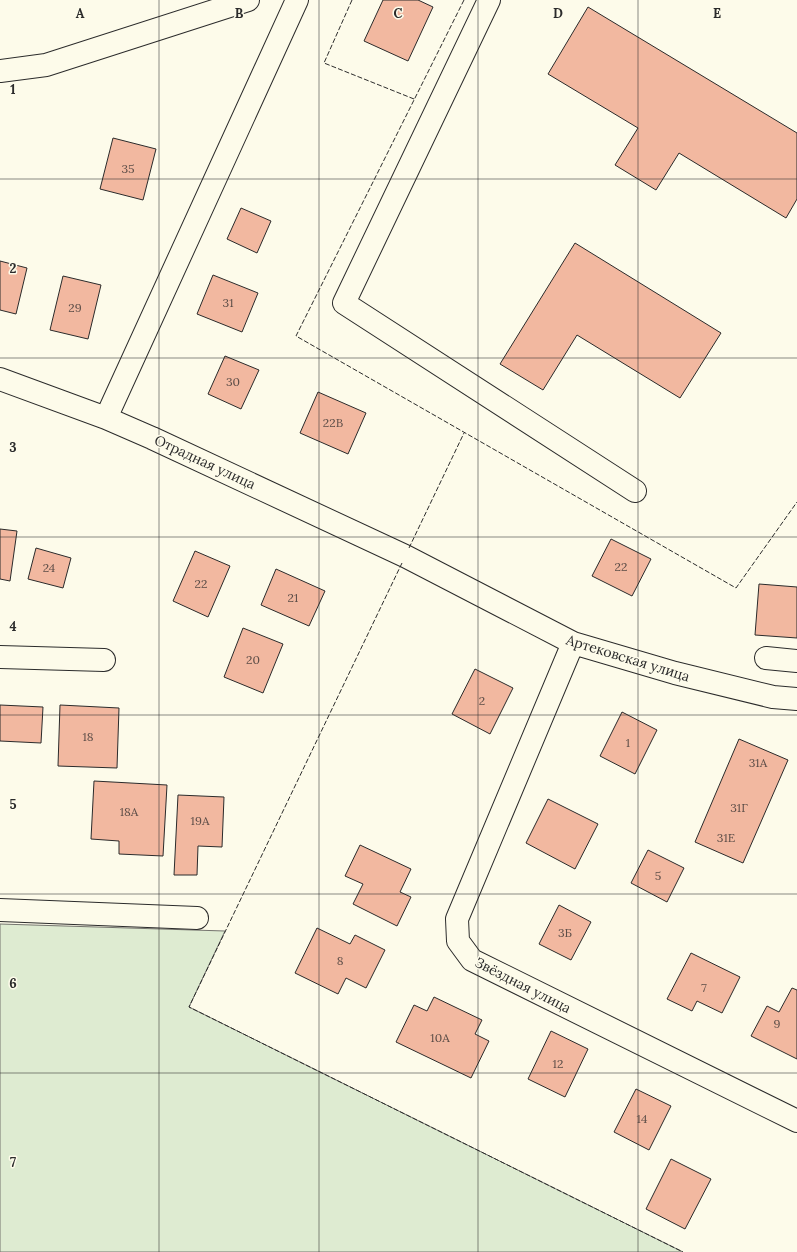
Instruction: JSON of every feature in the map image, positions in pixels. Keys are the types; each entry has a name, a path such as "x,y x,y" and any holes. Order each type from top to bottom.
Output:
{"street":[{"path":"0,71 46,66 248,0"},
{"path":"106,418 297,0"},
{"path":"489,0 344,303 635,491"},
{"name":"Отрадная улица","path":"0,379 106,418 405,556"},
{"name":"Артековская улица","path":"405,556 573,643 675,674 773,696 797,698"},
{"name":"Звёздная улица","path":"573,643 456,919 458,941 472,960 797,1121"},
{"path":"0,657 104,660"},
{"path":"766,658 797,661"},
{"path":"0,910 197,918"}],"green space":[{"path":"0,924 225,931 189,1007 683,1252 0,1252"}],"building":[{"path":"383,0 418,0 433,7 408,61 364,41"},
{"path":"588,7 797,133 797,199 786,218 679,153 656,190 615,165 638,128 548,74"},
{"path":"113,138 156,149 143,200 100,189"},
{"path":"241,208 271,221 257,253 227,239"},
{"path":"575,243 721,333 680,398 577,335 543,390 500,364"},
{"path":"0,261 27,268 16,314 0,310"},
{"path":"213,275 258,293 242,332 197,314"},
{"path":"63,276 101,285 88,339 50,330"},
{"path":"225,356 259,370 241,409 208,394"},
{"path":"318,392 366,413 348,454 300,433"},
{"path":"0,529 17,531 10,581 0,579"},
{"path":"611,539 651,559 632,596 592,576"},
{"path":"36,548 71,558 63,588 28,579"},
{"path":"195,551 230,566 208,617 173,601"},
{"path":"276,569 325,591 309,626 261,605"},
{"path":"759,584 797,587 797,638 755,635"},
{"path":"243,628 283,644 263,693 224,677"},
{"path":"475,669 513,688 490,734 452,714"},
{"path":"0,705 43,707 41,743 0,741"},
{"path":"60,705 119,708 117,768 58,766"},
{"path":"622,712 657,730 635,774 600,756"},
{"path":"739,739 788,760 743,863 695,842"},
{"path":"94,781 167,785 163,856 119,854 119,841 91,839"},
{"path":"178,795 224,797 222,847 198,846 197,875 174,875"},
{"path":"548,799 598,824 575,869 526,843"},
{"path":"360,845 411,869 400,892 411,897 397,926 353,904 363,884 345,876"},
{"path":"648,850 684,868 667,902 631,883"},
{"path":"559,905 591,922 571,960 539,944"},
{"path":"317,928 350,944 355,935 385,950 366,988 346,978 338,994 295,973"},
{"path":"691,953 740,977 722,1013 697,1001 692,1011 667,999"},
{"path":"792,988 797,990 797,1059 751,1036 767,1006 779,1012"},
{"path":"434,997 482,1020 475,1034 489,1041 471,1078 396,1042 414,1005 427,1011"},
{"path":"551,1031 588,1049 565,1097 528,1079"},
{"path":"636,1089 671,1106 649,1150 614,1132"},
{"path":"671,1159 711,1179 685,1229 646,1209"}],"fence":[{"path":"352,0 324,63 414,99"},
{"path":"464,0 296,336 736,588 797,502"},
{"path":"409,548 464,433"},
{"path":"402,563 189,1007 683,1252"}]}
